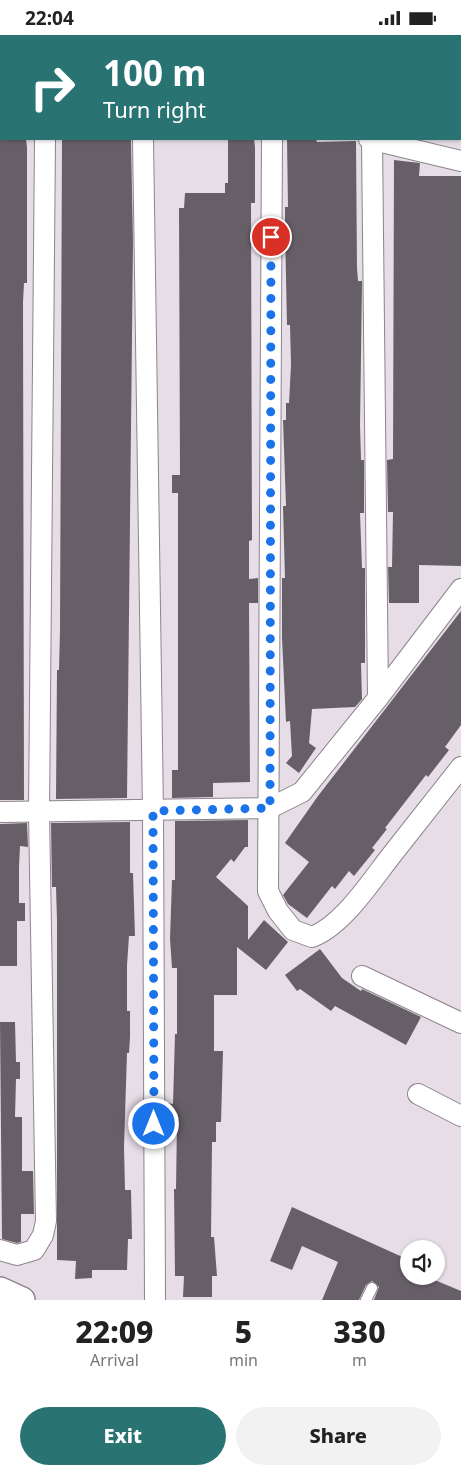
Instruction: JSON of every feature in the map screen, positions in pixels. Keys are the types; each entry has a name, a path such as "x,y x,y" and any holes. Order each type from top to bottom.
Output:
{"street":[{"path":"0,1250 17,1255 34,1250 43,1235 46,1221 39,812 45,140"},
{"path":"143,140 153,811 155,1300"},
{"path":"272,140 270,808 268,891 278,911 293,930 312,937 323,933 335,923 363,892 461,767"},
{"path":"371,140 378,698"},
{"path":"375,140 461,161"},
{"path":"0,812 270,808 302,791 378,698 461,589"},
{"path":"362,976 461,1023"},
{"path":"418,1094 461,1116"},
{"path":"0,1290 22,1300"}],"lane":[{"path":"366,1300 372,1288"}],"building":[{"path":"0,140 26,140 27,283 24,283 23,302 24,800 0,800"},
{"path":"62,140 131,140 133,243 127,798 56,799 57,670 59,670"},
{"path":"228,140 254,140 255,203 251,203 252,540 249,541 249,579 258,578 258,603 249,603 250,782 213,783 213,797 172,798 172,770 178,770 178,493 172,493 172,475 180,475 179,208 184,208 185,193 225,193 225,183 228,183"},
{"path":"287,140 316,140 317,142 356,141 357,268 358,281 362,281 360,425 361,460 364,460 364,513 360,513 362,568 365,568 365,663 361,663 362,699 355,707 312,709 309,743 316,748 299,773 286,763 292,756 290,721 286,722 282,638 282,578 285,578 283,506 286,506 283,420 286,420 286,403 289,403 291,365 290,325 287,325 285,230 285,207 288,207"},
{"path":"394,160 420,163 419,176 461,176 461,566 419,565 419,603 389,603 388,567 392,567 393,512 388,512 387,460 393,459"},
{"path":"461,611 461,725 445,747 449,750 428,777 426,775 385,828 387,829 372,848 375,850 354,876 349,871 335,889 332,886 307,918 288,904 283,895 309,862 285,843 318,796"},
{"path":"248,820 248,847 245,847 234,862 231,859 216,877 248,906 248,940 264,920 288,942 266,970 237,947 237,995 214,995 214,1051 223,1051 221,1122 216,1122 216,1142 212,1142 211,1237 214,1237 217,1276 212,1276 212,1297 183,1297 184,1276 175,1276 174,1189 176,1189 177,1121 167,1121 167,1103 173,1104 175,1034 177,1034 177,968 172,968 170,939 172,880 175,880 175,821"},
{"path":"130,822 130,873 133,873 135,936 129,936 127,965 127,1011 130,1011 130,1037 129,1053 127,1053 124,1147 125,1190 131,1190 132,1239 128,1239 127,1270 92,1270 92,1278 75,1279 76,1261 57,1260 57,921 56,887 52,887 51,823"},
{"path":"27,823 28,847 20,846 19,903 25,903 25,921 17,921 17,966 0,966 0,824"},
{"path":"320,949 342,978 361,991 362,989 421,1017 406,1045 335,1006 331,1011 300,989 297,991 285,975"},
{"path":"0,1022 15,1022 16,1062 20,1062 20,1079 16,1079 15,1117 22,1117 22,1171 33,1171 34,1214 21,1214 21,1242 17,1243 2,1239"},
{"path":"292,1207 400,1256 400,1285 445,1284 461,1291 461,1300 374,1300 379,1287 372,1281 366,1285 359,1300 322,1300 338,1262 302,1246 292,1270 270,1261"}],"route":[{"path":"154,1124 153,811 270,808 271,237"}]}
